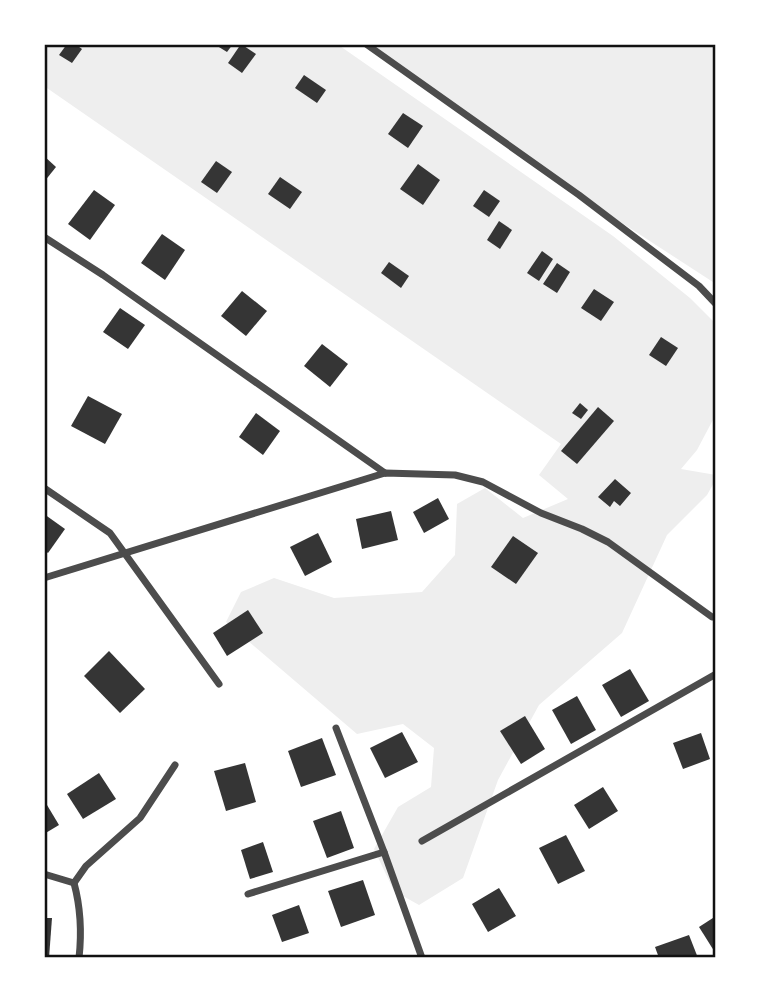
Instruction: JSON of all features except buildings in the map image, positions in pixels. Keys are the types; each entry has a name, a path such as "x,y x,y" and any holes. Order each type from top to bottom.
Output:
{"street":[{"path":"366,44 579,195 699,286 716,304"},
{"path":"44,237 103,275 385,473"},
{"path":"44,578 385,473 455,475 483,482 541,513 608,542 712,617 716,617"},
{"path":"44,488 110,533 219,684"},
{"path":"422,841 716,674"},
{"path":"336,728 422,958"},
{"path":"79,958 82,934 80,906 74,883 86,866 140,818 175,765"},
{"path":"248,894 384,852"},
{"path":"44,874 74,883"}],"shaded area":[{"path":"44,44 337,44 613,236 690,298 716,324 716,414 697,450 681,469 716,475 716,479 707,495 667,535 622,633 539,705 498,780 463,878 419,905 394,891 374,849 398,807 431,787 434,748 403,724 357,734 226,622 241,592 274,578 334,598 422,592 455,555 457,504 485,488 523,518 568,499 539,475 561,444 44,86"},
{"path":"367,44 716,44 716,284 579,195"}]}
